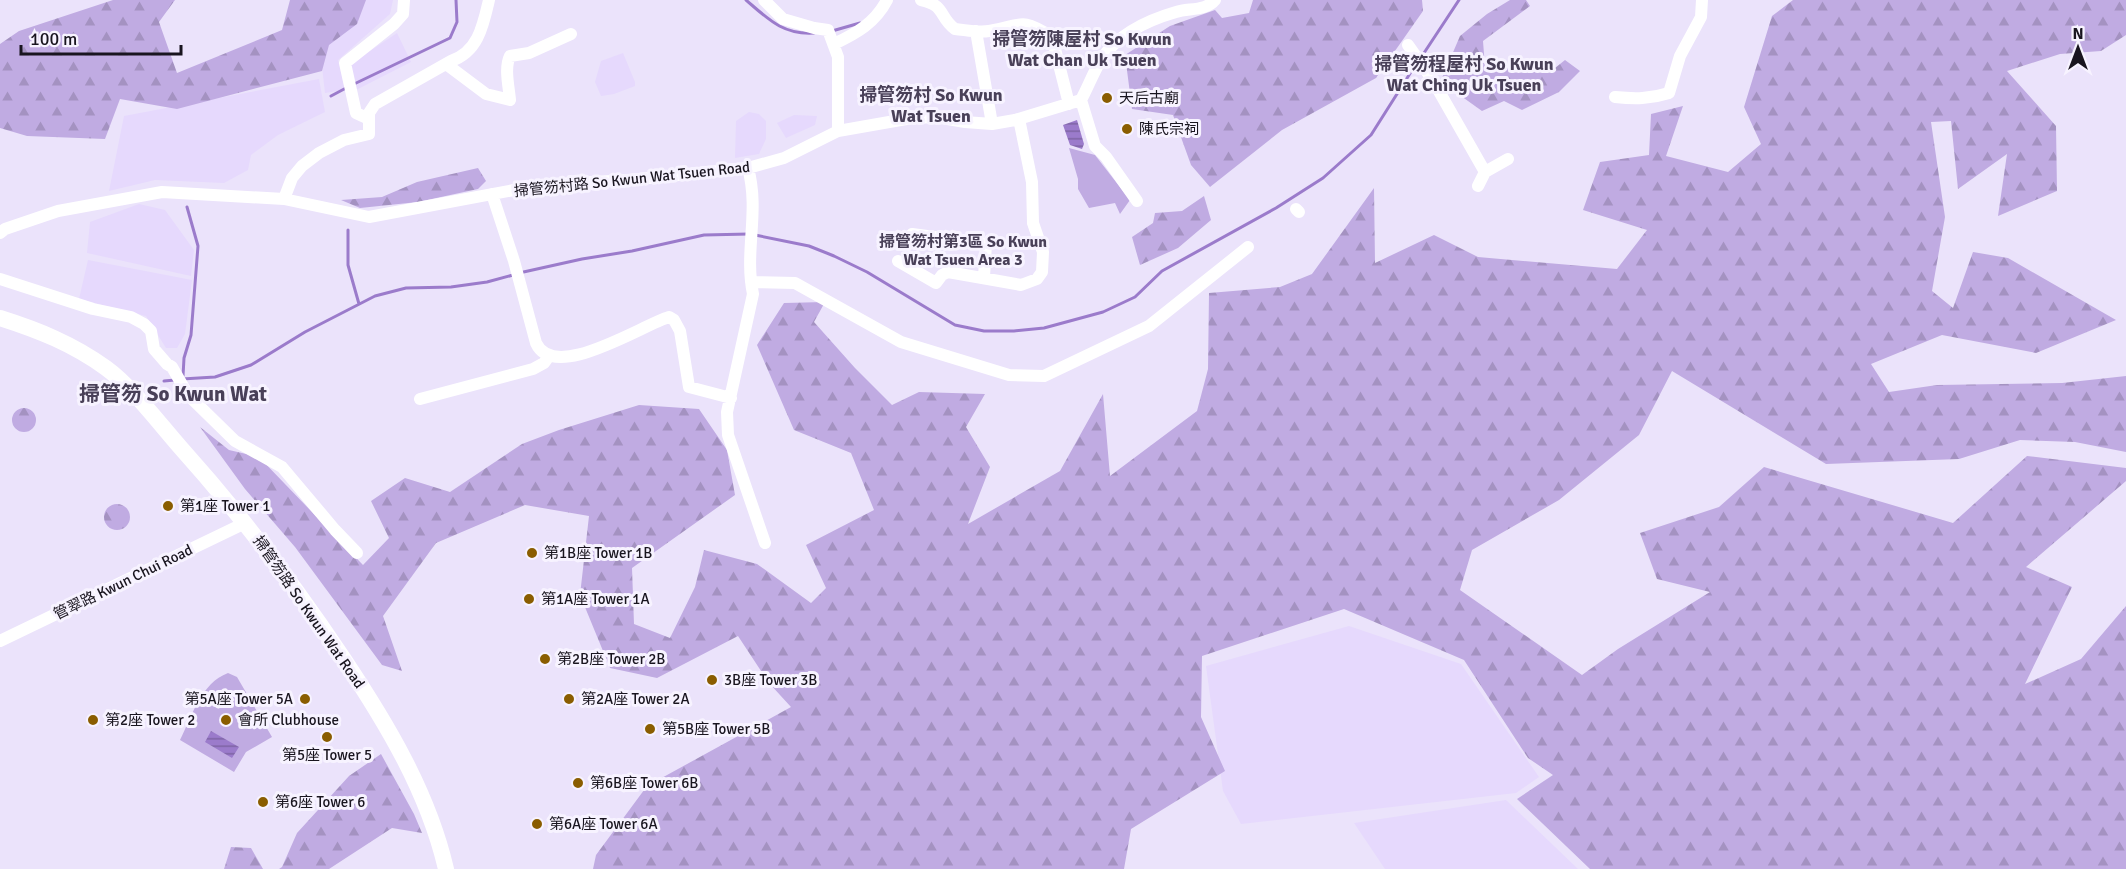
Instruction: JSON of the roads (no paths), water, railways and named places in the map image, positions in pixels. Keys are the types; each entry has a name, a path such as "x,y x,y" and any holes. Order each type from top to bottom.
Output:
{"street":[{"path":"369,119 356,113 345,62 394,24 402,15 404,0"},
{"path":"284,199 292,178 300,168 319,153 344,140 369,135 369,113 371,108 381,100 463,57 473,46 484,22 489,0"},
{"path":"764,0 783,19 814,28 830,36 858,33 873,22 887,0"},
{"path":"921,0 938,6 951,27 955,29 976,32 1027,24 1052,37 1075,102 1095,146 1137,201"},
{"path":"1075,102 1102,58 1123,36 1154,20 1177,12 1207,7 1215,0"},
{"path":"1615,97 1636,100 1670,93 1680,56 1701,17 1702,0"},
{"path":"976,32 992,123"},
{"path":"446,64 486,94 510,100 507,72 510,56 529,53 571,34"},
{"path":"830,36 838,57 838,131"},
{"path":"1410,48 1485,172"},
{"name":"掃管笏村路 So Kwun Wat Tsuen Road","path":"0,233 5,229 58,211 162,192 284,199 368,218 541,185 650,178 748,168 784,158 838,131 912,118 936,117 965,122 992,123 1019,119 1075,102"},
{"path":"898,261 936,283 942,275 948,272 1021,285 1037,279 1042,272 1043,252 1033,223 1032,182 1019,119"},
{"path":"1478,186 1485,172 1508,159"},
{"path":"748,168 753,188 749,275 753,294 727,412 728,435 765,543"},
{"path":"492,194 515,264 536,343 542,352 558,357 580,354 669,318 674,320 679,329 689,387 731,398"},
{"path":"912,234 986,243 984,278"},
{"path":"751,282 795,283 901,342 1009,375 1044,376 1149,326 1248,247"},
{"path":"0,279 93,309 132,318 144,324 151,331 154,349 166,364 172,366 188,395 235,441 282,467 357,553"},
{"name":"掃管笏路 So Kwun Wat Road","path":"0,318 63,340 108,369 245,523 305,601 388,728 419,789 434,825 446,869"},
{"path":"420,399 533,369 544,363 549,356"},
{"name":"管翠路 Kwun Chui Road","path":"0,641 245,523"}],"waterway":[{"path":"352,85 450,38 457,22 456,0"},
{"path":"746,0 769,19 785,28 803,33 814,33"},
{"path":"1422,56 1459,0"},
{"path":"832,31 860,23"},
{"path":"755,235 809,246 834,256 867,272 955,325 984,331 1044,328 1103,312 1135,297 1162,271 1276,208 1323,178 1371,135 1416,64"},
{"path":"331,96 346,88"},
{"path":"183,376 184,358 191,335 198,246 187,207"},
{"path":"348,230 348,265 359,304"},
{"path":"519,273 704,235 749,234"},
{"path":"182,379 215,377 251,365 305,332 375,296 406,288 451,287 487,282 513,275"},
{"path":"164,381 175,380"}],"place":[{"name":"天后古廟","path":"1107,98"},
{"name":"陳氏宗祠","path":"1127,129"},
{"name":"第1座 Tower 1","path":"168,506"},
{"name":"第1B座 Tower 1B","path":"532,553"},
{"name":"第1A座 Tower 1A","path":"529,599"},
{"name":"第2B座 Tower 2B","path":"545,659"},
{"name":"3B座 Tower 3B","path":"712,680"},
{"name":"第5A座 Tower 5A","path":"305,699"},
{"name":"第2A座 Tower 2A","path":"569,699"},
{"name":"第2座 Tower 2","path":"93,720"},
{"name":"會所 Clubhouse","path":"226,720"},
{"name":"第5B座 Tower 5B","path":"650,729"},
{"name":"第5座 Tower 5","path":"327,737"},
{"name":"第6B座 Tower 6B","path":"578,783"},
{"name":"第6座 Tower 6","path":"263,802"},
{"name":"第6A座 Tower 6A","path":"537,824"}],"district":[{"name":"掃管笏陳屋村 So Kwun Wat Chan Uk Tsuen","path":"1082,49"},
{"name":"掃管笏程屋村 So Kwun Wat Ching Uk Tsuen","path":"1464,74"},
{"name":"掃管笏村 So Kwun Wat Tsuen","path":"931,106"},
{"name":"掃管笏村第3區 So Kwun Wat Tsuen Area 3","path":"963,251"},
{"name":"掃管笏 So Kwun Wat","path":"173,394"}]}
